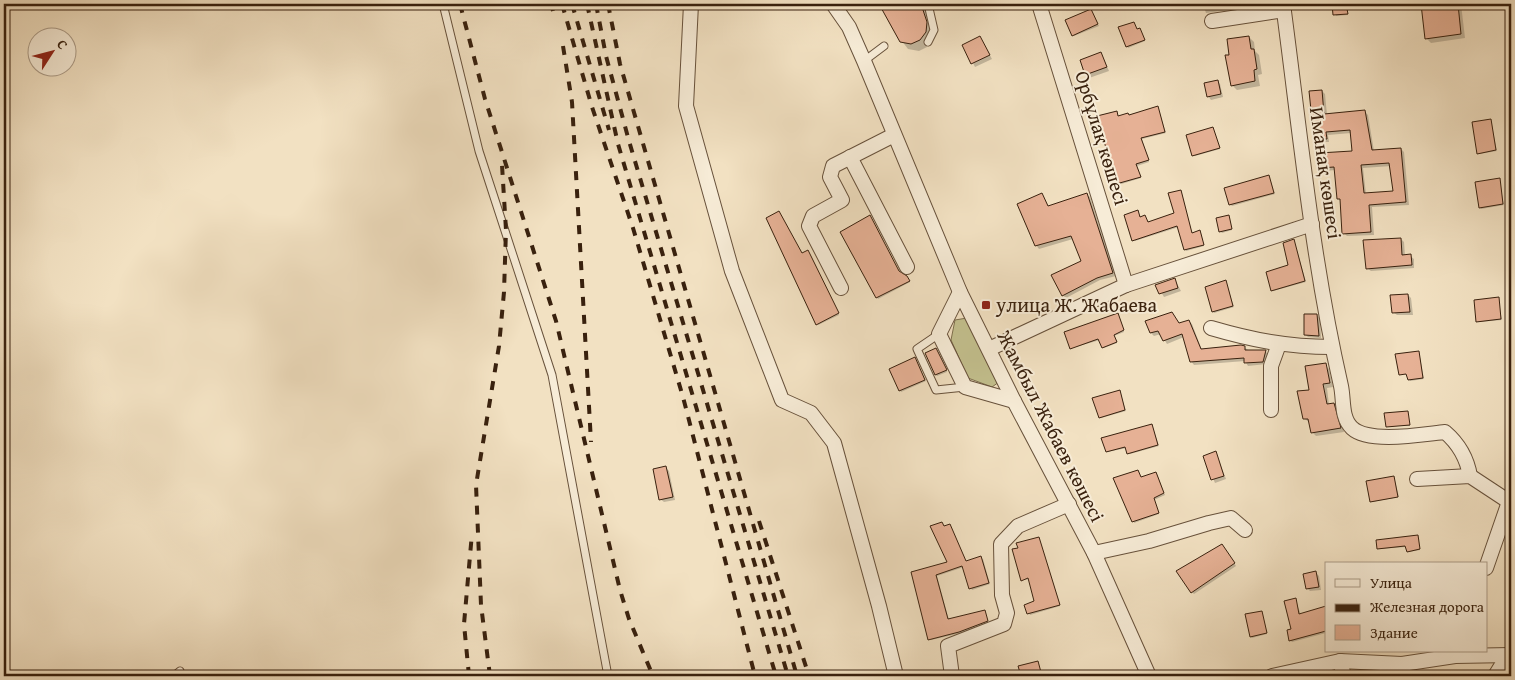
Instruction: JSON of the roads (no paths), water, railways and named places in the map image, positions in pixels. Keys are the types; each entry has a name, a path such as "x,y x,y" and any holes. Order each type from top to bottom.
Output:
{"street":[{"path":"691,4 686,106 732,271 782,400 811,413 834,443 879,606 896,676"},
{"name":"Жамбыл Жабаев көшесі","path":"833,4 849,27 960,292 1014,401 1070,504 1149,676"},
{"name":"Орбұлақ көшесі","path":"1039,4 1126,285"},
{"path":"1212,21 1283,7"},
{"name":"Иманақ көшесі","path":"1283,7 1312,224 1331,347 1342,388 1346,420 1354,430 1381,438 1445,432 1456,441 1468,464 1470,476"},
{"path":"841,288 809,226 813,216 842,200 830,177 833,166 894,135"},
{"path":"850,157 907,267"},
{"path":"988,349 1126,285 1312,224"},
{"path":"960,292 939,334 965,387 1014,401"},
{"path":"1211,328 1246,338 1294,347 1331,347"},
{"path":"1271,410 1271,366 1280,344"},
{"path":"1417,478 1470,476 1511,500 1488,563"},
{"path":"952,676 948,646 1004,624 1007,613 1002,595 1001,544 1018,526 1070,504"},
{"path":"1094,553 1149,541 1231,518 1245,530"},
{"path":"1272,676 1340,661 1402,664 1455,653 1509,655"},
{"path":"1495,676 1509,655"},
{"path":"1340,661 1344,676"}],"lane":[{"path":"444,4 479,151 552,375 608,676"},
{"path":"928,4 934,30 928,42"},
{"path":"864,62 884,46"},
{"path":"939,334 917,349 936,390 965,387"}],"railway":[{"path":"460,4 485,99 556,321 620,590 629,619 653,676"},
{"path":"551,4 553,11"},
{"path":"562,4 592,107 633,228 683,397 755,676"},
{"path":"572,4 609,130"},
{"path":"587,4 618,144 776,676"},
{"path":"596,4 606,56 629,141 788,676"},
{"path":"608,4 620,64 797,676"},
{"path":"563,46 572,102 591,442"},
{"path":"490,676 481,605 476,485 499,346 504,292 506,230 502,165"},
{"path":"759,521 809,676"},
{"path":"469,676 464,624 472,533"}],"place":[{"name":"улица Ж. Жабаева","path":"986,305"}]}
